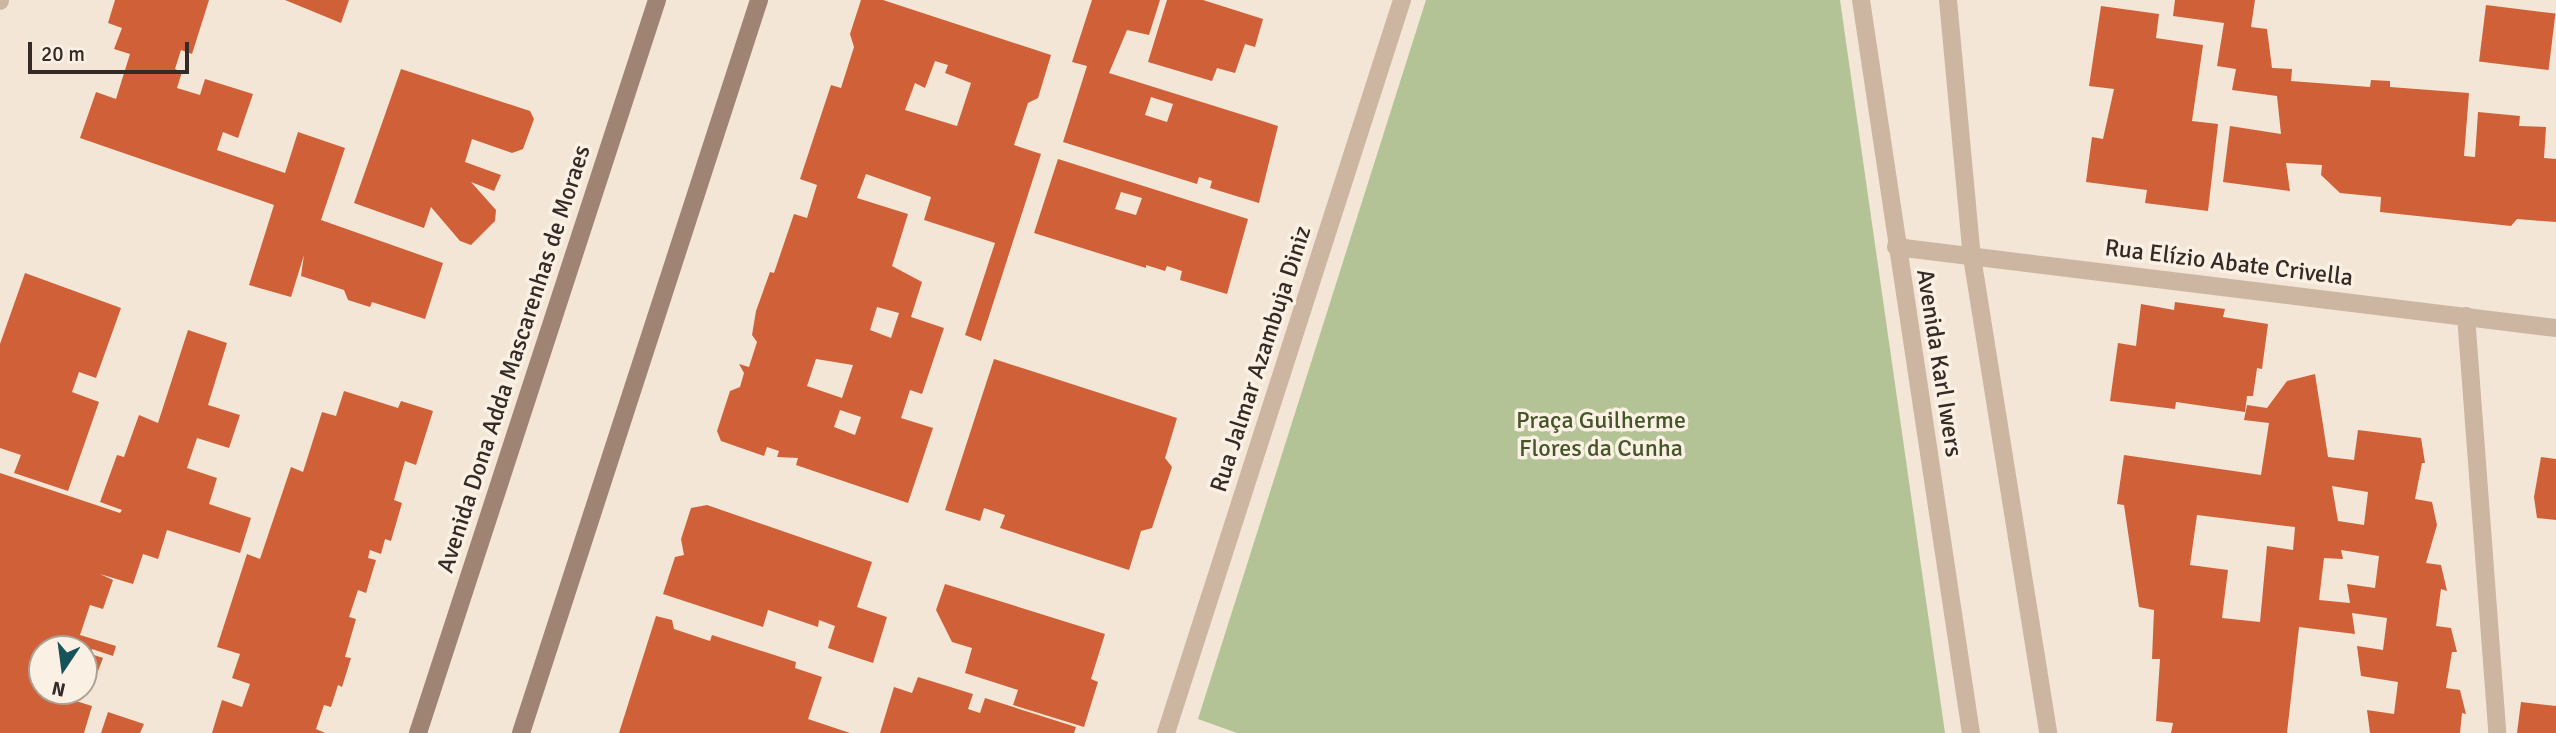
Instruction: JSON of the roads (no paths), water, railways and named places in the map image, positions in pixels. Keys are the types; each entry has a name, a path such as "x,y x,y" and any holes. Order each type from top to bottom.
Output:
{"main road":[{"name":"Avenida Dona Adda Mascarenhas de Moraes","path":"418,733 657,0"},
{"path":"521,733 759,0"}],"street":[{"name":"Rua Jalmar Azambuja Diniz","path":"1166,733 1402,0"},
{"name":"Avenida Karl Iwers","path":"1861,0 1971,733"},
{"name":"Avenida Karl Iwers","path":"1948,0 1972,257 2048,733"},
{"name":"Rua Elízio Abate Crivella","path":"1896,247 2556,328"},
{"path":"2466,317 2497,733"}],"park label":[{"name":"Praça Guilherme Flores da Cunha","path":"1601,435"}]}
